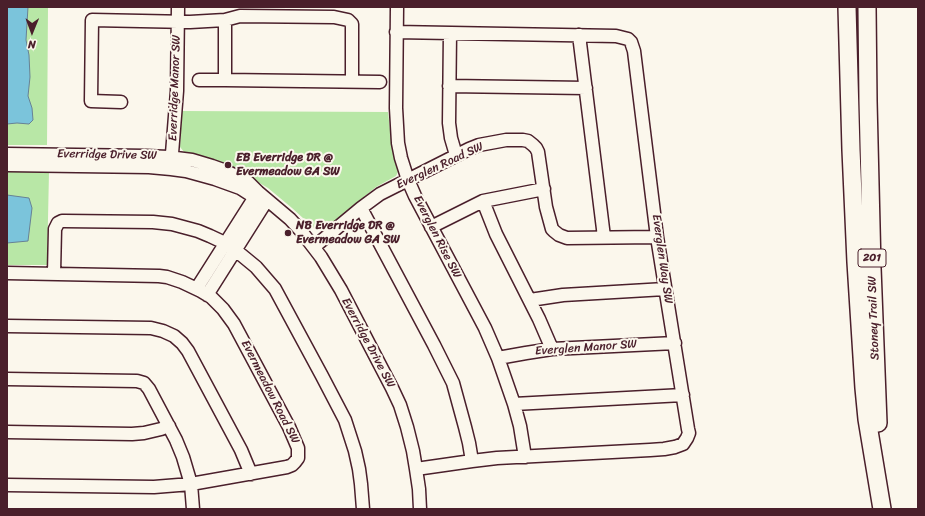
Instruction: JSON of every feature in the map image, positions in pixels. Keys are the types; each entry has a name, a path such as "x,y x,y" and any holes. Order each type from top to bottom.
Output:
{"highway":[{"path":"847,7 856,254 864,388 867,419 882,509"},
{"name":"Stoney Trail SW","path":"868,7 868,101 872,268 882,509"}],"street":[{"name":"Everridge Manor SW","path":"172,163 177,91 178,7"},
{"name":"Everglen Rise SW","path":"397,7 395,90 396,127 401,158 415,196 485,328 498,358 514,404 520,426 525,457"},
{"path":"122,102 91,101 92,20 177,22 225,20 240,16 334,17 348,20 352,24 352,82"},
{"path":"225,20 225,80"},
{"name":"Everglen Way SW","path":"396,32 616,36 624,37 632,42 634,47 665,289 688,434 683,444 679,446 650,450 472,461 416,469"},
{"path":"450,33 449,123 456,156"},
{"path":"579,35 604,237"},
{"path":"199,80 380,82"},
{"path":"449,86 586,88"},
{"name":"Everglen Road SW","path":"314,247 380,194 479,145 506,140 528,141 538,152 546,207 552,228 556,233 567,238 658,237"},
{"name":"Everridge Drive SW","path":"7,154 48,160"},
{"name":"Everridge Drive SW","path":"7,165 48,160 146,156 172,163 192,160 226,171 245,180 260,196 290,219 302,231 332,275 400,405 413,452 419,489 420,509"},
{"path":"431,228 483,201 544,189"},
{"path":"202,291 260,196"},
{"path":"483,201 496,234 530,300 552,349"},
{"path":"361,208 453,383 465,426 472,461"},
{"path":"54,274 55,229 56,225 62,221 153,222 172,224 198,231 230,247 256,267 275,289 341,413 358,463 363,509"},
{"name":"Evermeadow Road SW","path":"7,273 158,276 167,277 182,282 202,291 223,309 234,324 289,427 298,448 298,458 288,467 191,484 154,487 7,485"},
{"path":"530,300 563,295 665,289"},
{"path":"7,326 151,328 174,336 182,342 188,351 241,450 251,474"},
{"name":"Everglen Manor SW","path":"498,358 526,352 552,349 674,343"},
{"path":"7,379 133,381 141,382 146,385 169,426 183,457 191,484 193,509"},
{"path":"514,404 683,395"},
{"path":"7,432 132,434 144,433 169,426"}],"green space":[{"path":"7,7 48,7 47,145 7,145"},
{"path":"182,111 388,112 392,147 398,172 396,176 376,187 325,229 315,229 268,188 241,172 185,153 180,147"},
{"path":"7,171 49,172 47,265 7,265"}],"water":[{"path":"7,7 28,7 26,40 29,55 30,77 28,96 32,108 33,120 29,124 7,124"},
{"path":"7,195 29,198 32,208 28,241 7,243"}],"place":[{"name":"EB Everridge DR @ Evermeadow GA SW","path":"228,165"},
{"name":"NB Everridge DR @ Evermeadow GA SW","path":"288,233"}]}
